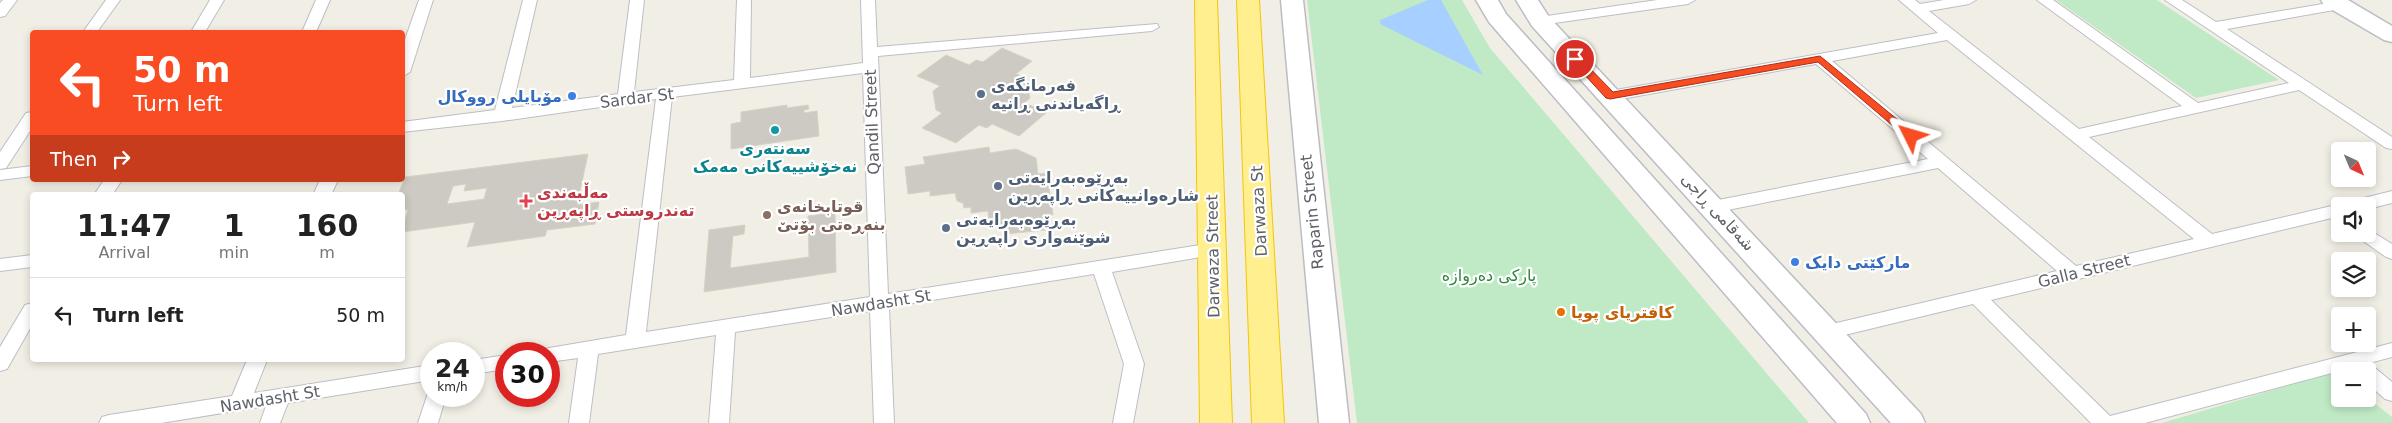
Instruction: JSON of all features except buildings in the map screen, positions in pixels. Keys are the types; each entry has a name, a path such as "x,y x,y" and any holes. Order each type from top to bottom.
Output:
{"highway":[{"name":"Darwaza Street","path":"1206,0 1216,423"},
{"name":"Darwaza St","path":"1248,0 1268,423"}],"street":[{"path":"0,13 10,0"},
{"path":"91,30 113,0"},
{"path":"199,30 217,0"},
{"path":"310,30 324,0"},
{"path":"405,63 426,0"},
{"path":"502,116 530,0"},
{"path":"625,100 637,0"},
{"path":"742,84 744,0"},
{"name":"Qandil Street","path":"868,0 884,423"},
{"name":"Raparin Street","path":"1292,0 1334,423"},
{"path":"1487,0 1497,17 1855,423"},
{"path":"1534,11 1688,0"},
{"path":"1912,4 1969,0"},
{"path":"2044,0 2196,109"},
{"path":"2172,0 2392,144"},
{"path":"2365,0 2392,15"},
{"path":"2213,27 2336,2 2392,35"},
{"path":"1912,4 2209,241"},
{"name":"شەقامی ڕاجی","path":"1534,11 1910,423"},
{"name":"Sardar St","path":"405,127 502,116 742,84 870,60 1152,27"},
{"path":"1610,96 1950,35"},
{"path":"1820,59 2073,274"},
{"path":"2076,135 2302,85"},
{"path":"635,342 664,95"},
{"path":"0,164 30,120"},
{"path":"1713,207 1941,162"},
{"path":"0,175 30,171"},
{"path":"2376,201 2392,197"},
{"name":"Galla Street","path":"1828,332 2331,214"},
{"path":"2376,241 2392,253"},
{"name":"Nawdasht St","path":"560,353 1213,249"},
{"path":"0,265 30,261"},
{"path":"1101,267 1134,364 1123,423"},
{"path":"1977,297 2104,423"},
{"path":"0,364 30,313"},
{"path":"719,423 726,328"},
{"path":"579,423 589,349"},
{"path":"2371,362 2392,350"},
{"path":"240,404 256,362"},
{"name":"Nawdasht St","path":"112,423 420,375"},
{"path":"2114,423 2331,375"},
{"path":"2376,380 2392,393"},
{"path":"270,423 280,397"},
{"path":"428,423 433,407"}],"green space":[{"name":"پارکی دەروازە","path":"1307,0 1462,0 1490,48 1809,423 1357,423"},
{"path":"2056,0 2157,0 2279,80 2196,98"},
{"path":"2330,373 2331,407 2376,407 2376,404 2392,417 2392,423 2162,423"}],"water":[{"path":"1428,0 1441,0 1483,75 1380,24 1380,20"}],"place":[{"name":"فەرمانگەی ڕاگەیاندنی ڕانیە","path":"981,94"},
{"name":"مۆبایلی رووکال","path":"572,96"},
{"name":"سەنتەری نەخۆشییەکانی مەمک","path":"775,130"},
{"name":"بەڕێوەبەرایەتی شارەوانییەکانی ڕاپەڕین","path":"998,186"},
{"name":"مەڵبەندی تەندروستی ڕاپەڕین","path":"526,201"},
{"name":"قوتابخانەی بنەڕەتی بۆتێ","path":"767,215"},
{"name":"بەڕێوەبەرایەتی شوێنەواری راپەڕین","path":"946,228"},
{"name":"مارکێتی دایک","path":"1795,262"},
{"name":"کافتریای پویا","path":"1561,312"}],"route":[{"path":"1575,59 1610,96 1820,59 1911,136"}]}
